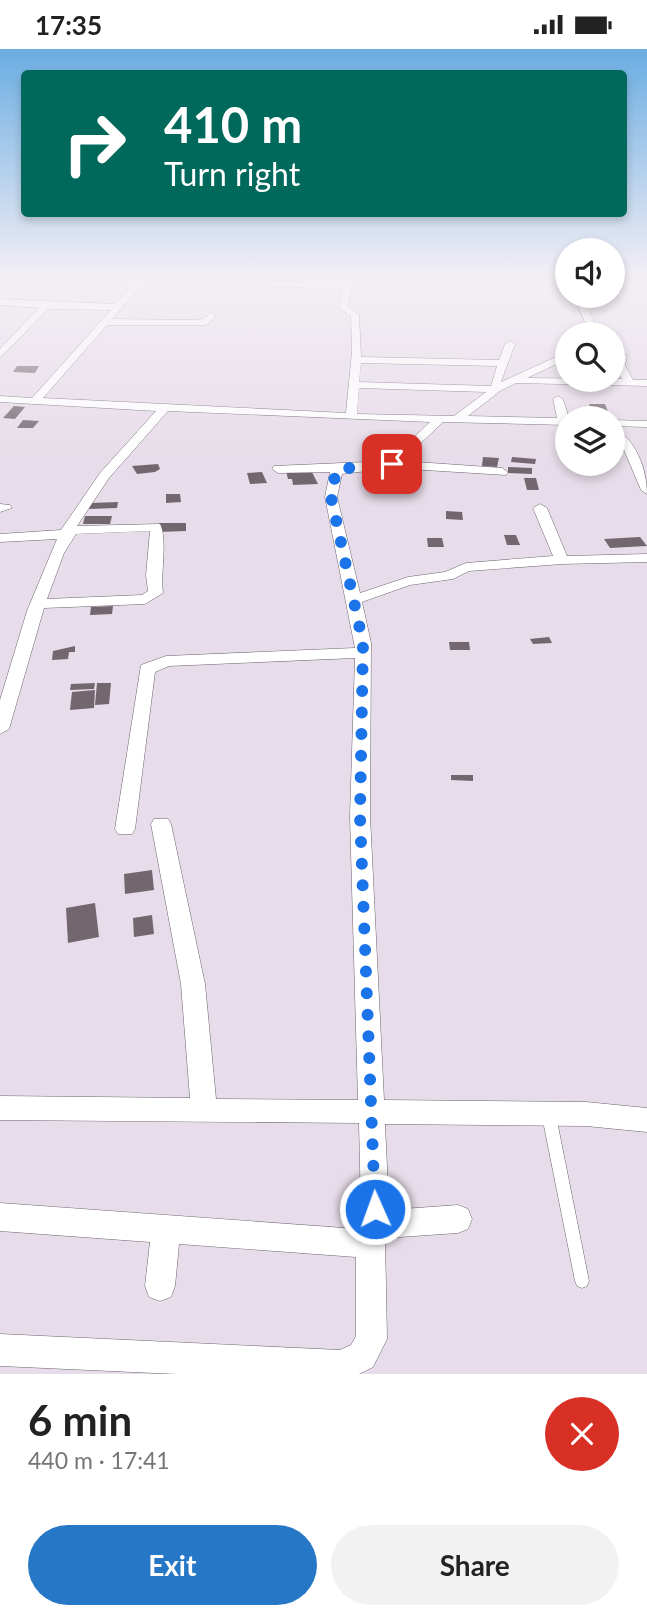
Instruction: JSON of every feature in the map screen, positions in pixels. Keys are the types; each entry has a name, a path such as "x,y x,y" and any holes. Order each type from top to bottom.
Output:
{"street":[{"path":"0,355 14,340"},
{"path":"36,400 89,340"},
{"path":"351,417 356,340"},
{"path":"496,389 510,344"},
{"path":"356,360 502,363"},
{"path":"457,419 496,389 555,361"},
{"path":"625,375 629,383"},
{"path":"515,381 647,383"},
{"path":"354,385 496,389"},
{"path":"0,399 351,417 555,422"},
{"path":"558,399 560,406"},
{"path":"0,729 39,604 85,501 136,436 166,407"},
{"path":"392,464 440,419"},
{"path":"625,423 647,424"},
{"path":"625,445 647,490"},
{"path":"278,469 392,464 502,472"},
{"path":"0,1350 341,1366 362,1356 372,1339 371,1114 360,816 363,653 331,497 336,471 343,468"},
{"path":"540,508 562,560"},
{"path":"0,538 155,527 153,575 156,593 145,599 39,604"},
{"path":"354,600 408,581 448,576 466,567 562,560 647,558"},
{"path":"125,829 147,669 166,661 363,653"},
{"path":"161,824 193,984 204,1111"},
{"path":"0,1108 549,1114 647,1120"},
{"path":"0,1217 166,1229 372,1235 458,1219"},
{"path":"160,1286 166,1229"}],"lane":[{"path":"549,1114 582,1281"}],"building":[{"path":"17,366 39,366 35,373 13,372"},
{"path":"589,404 606,406 590,406"},
{"path":"14,406 25,407 15,419 3,418"},
{"path":"23,420 39,421 33,428 17,428"},
{"path":"368,437 379,437 378,442 384,442 385,446 370,446"},
{"path":"483,457 499,458 497,467 482,466"},
{"path":"512,457 536,459 535,464 511,462"},
{"path":"158,464 160,469 155,472 137,474 132,466"},
{"path":"508,467 532,468 532,474 508,473"},
{"path":"311,470 318,484 293,485 286,471"},
{"path":"262,472 267,483 250,484 247,473"},
{"path":"524,478 536,478 539,490 527,490"},
{"path":"166,494 180,494 181,502 166,503"},
{"path":"118,502 117,508 89,509 90,503"},
{"path":"446,511 462,512 463,520 446,519"},
{"path":"85,516 112,516 110,524 83,524"},
{"path":"159,523 186,523 186,531 158,532"},
{"path":"504,535 516,535 520,545 507,545"},
{"path":"640,537 647,546 610,548 604,539"},
{"path":"427,538 442,538 444,547 428,547"},
{"path":"113,606 112,614 90,615 91,607"},
{"path":"549,637 552,643 533,644 530,639"},
{"path":"449,642 469,642 470,650 450,650"},
{"path":"75,646 75,652 69,652 68,659 52,660 53,651"},
{"path":"95,683 94,689 70,690 71,684"},
{"path":"97,683 111,683 109,704 95,705"},
{"path":"95,690 94,708 70,710 72,692"},
{"path":"451,775 473,775 473,781 451,780"},
{"path":"152,870 154,890 125,894 124,874"},
{"path":"95,903 99,937 68,943 66,908"},
{"path":"152,915 154,934 134,937 133,918"}],"route":[{"path":"375,1209 360,816 363,643 331,497 336,471 343,468 392,464"}]}
